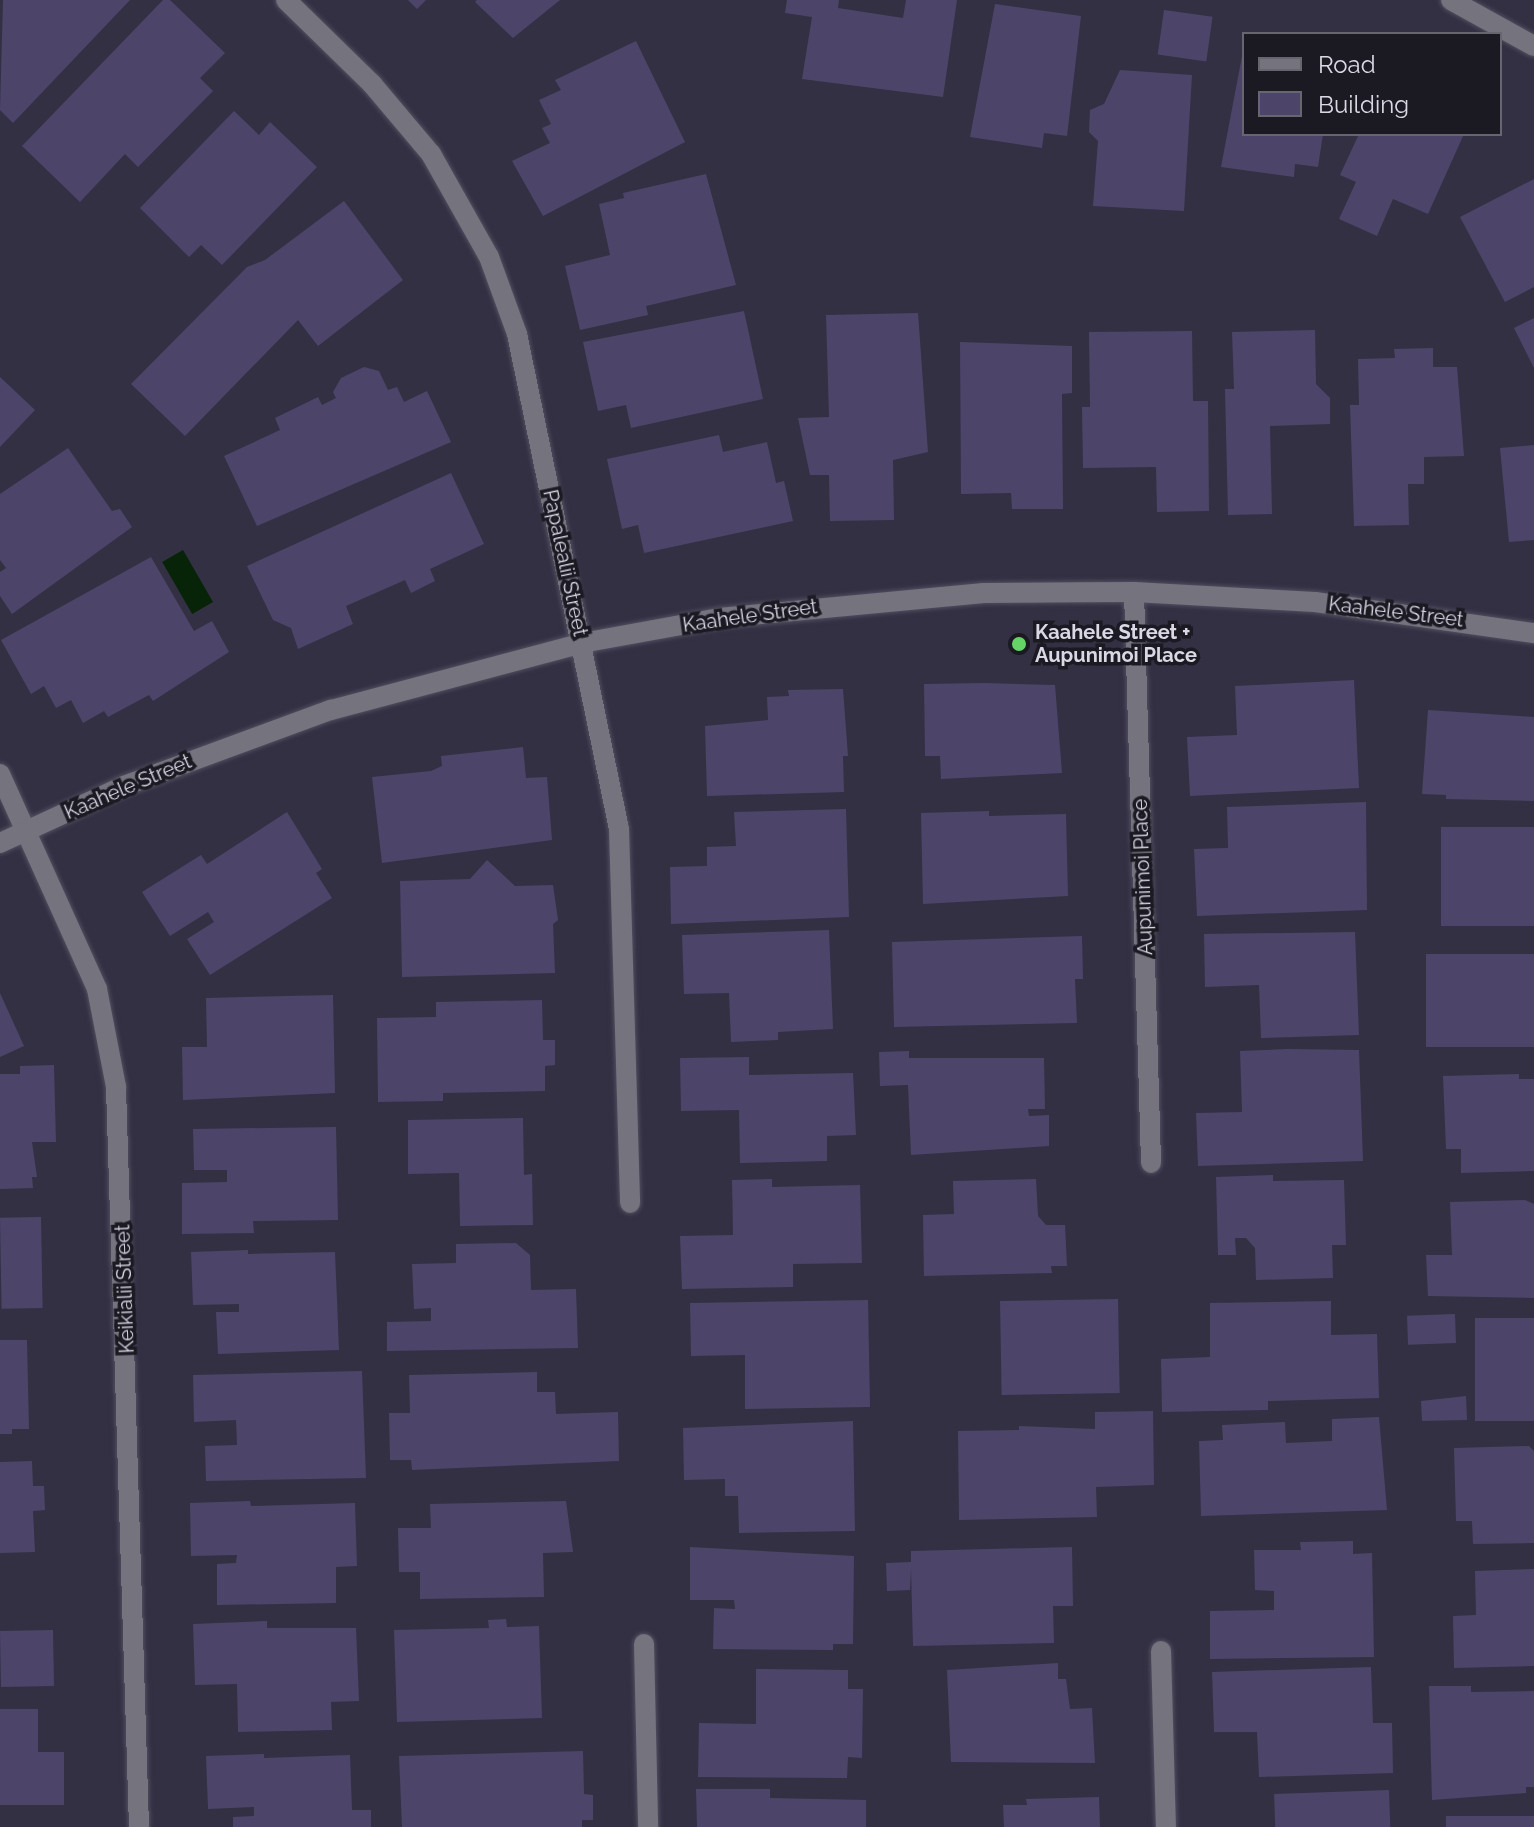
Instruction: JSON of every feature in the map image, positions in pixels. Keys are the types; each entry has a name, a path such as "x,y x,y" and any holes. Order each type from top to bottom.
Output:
{"street":[{"name":"Papalealii Street","path":"286,0 405,119 452,184 489,257 517,334 619,829 630,1203"},
{"path":"1451,0 1534,46"},
{"name":"Kaahele Street","path":"0,843 124,786 331,710 582,643 719,618 984,593 1134,592 1315,602 1534,633"},
{"name":"Aupunimoi Place","path":"1134,592 1151,1163"},
{"name":"Keikialii Street","path":"0,774 97,989 116,1087 139,1827"},
{"path":"644,1644 648,1827"},
{"path":"1161,1651 1166,1827"}],"shaded area":[{"path":"183,550 213,602 192,614 162,562"}],"building":[{"path":"3,0 130,0 13,123 0,110"},
{"path":"163,0 170,0 225,53 200,78 213,91 138,167 125,154 80,202 22,146"},
{"path":"408,0 426,0 417,9"},
{"path":"477,0 560,0 513,38 475,2"},
{"path":"787,0 839,0 838,8 903,18 906,0 957,0 943,97 802,79 812,17 785,13"},
{"path":"995,4 1081,16 1067,136 1044,133 1042,148 970,137"},
{"path":"1164,10 1213,17 1206,61 1158,55"},
{"path":"636,41 685,142 543,216 512,161 550,143 542,128 551,124 539,100 561,90 555,80"},
{"path":"1242,56 1242,136 1323,136 1318,167 1295,164 1294,177 1221,167"},
{"path":"1120,70 1192,75 1184,211 1093,206 1098,141 1089,132 1090,110 1104,104"},
{"path":"234,111 259,135 270,122 317,167 222,265 201,245 189,257 140,208"},
{"path":"1358,136 1463,136 1428,214 1393,199 1377,236 1339,219 1356,182 1340,175"},
{"path":"706,174 736,285 646,306 648,315 580,330 565,266 610,255 599,204 624,198 623,193"},
{"path":"1534,179 1534,287 1505,302 1460,217"},
{"path":"344,201 403,280 318,346 298,320 185,436 131,384 247,267 265,260"},
{"path":"744,311 763,399 631,428 626,405 598,411 583,342"},
{"path":"918,313 928,452 893,460 894,520 830,521 829,475 810,475 798,418 829,417 826,315"},
{"path":"1534,318 1534,368 1514,328"},
{"path":"1315,330 1316,384 1330,398 1330,424 1270,426 1272,514 1228,515 1225,389 1234,389 1232,332"},
{"path":"1192,331 1193,401 1208,401 1209,511 1157,512 1156,467 1083,468 1082,407 1090,407 1089,332"},
{"path":"960,342 1072,346 1072,393 1062,394 1063,509 1012,509 1011,493 961,494"},
{"path":"1433,348 1433,367 1457,367 1464,456 1424,457 1424,484 1408,484 1409,525 1354,526 1350,405 1359,405 1358,359 1395,358 1394,349"},
{"path":"364,367 379,371 388,390 397,387 404,402 427,391 451,442 257,526 224,456 280,430 275,418 318,397 322,405 336,398 333,392 341,378"},
{"path":"0,377 35,410 0,447"},
{"path":"719,435 723,452 767,442 776,483 784,481 793,521 644,553 638,525 622,529 607,459"},
{"path":"1534,445 1534,540 1509,542 1500,448"},
{"path":"68,448 112,511 120,509 132,527 12,614 0,596 0,572 6,568 0,560 0,494"},
{"path":"451,473 484,544 430,569 435,581 411,593 405,580 346,606 353,624 298,649 291,628 273,620 247,566"},
{"path":"151,557 194,631 212,621 229,652 153,701 149,695 108,717 104,711 83,723 71,700 56,708 44,686 31,694 1,640"},
{"path":"1354,680 1359,788 1190,796 1187,737 1237,735 1235,686"},
{"path":"924,684 1055,685 1062,773 941,779 940,756 925,756"},
{"path":"843,689 848,756 843,756 844,792 707,796 705,726 768,720 767,697 789,696 788,690"},
{"path":"1428,710 1534,717 1534,801 1446,799 1446,795 1422,794"},
{"path":"523,747 526,778 547,777 552,840 382,863 372,777 431,771 442,766 441,756"},
{"path":"1366,802 1367,910 1197,916 1194,849 1228,848 1227,807"},
{"path":"846,809 849,917 671,924 670,867 707,866 707,847 736,846 734,812"},
{"path":"989,811 989,816 1066,814 1068,896 923,904 921,813"},
{"path":"287,812 322,869 316,873 332,898 210,975 187,939 214,922 208,912 170,936 142,892 201,855 207,864"},
{"path":"1441,827 1534,827 1534,926 1441,926"},
{"path":"487,860 515,886 553,885 558,920 553,924 555,973 402,977 400,881 470,879"},
{"path":"829,930 833,1029 778,1032 778,1040 731,1042 729,993 684,994 682,935"},
{"path":"1355,932 1359,1035 1261,1038 1259,985 1205,987 1204,934"},
{"path":"1082,936 1083,979 1075,979 1077,1023 894,1027 892,942"},
{"path":"1426,954 1534,954 1534,1047 1426,1047"},
{"path":"0,993 24,1046 0,1057"},
{"path":"333,995 335,1093 183,1100 182,1047 207,1047 206,998"},
{"path":"542,1000 543,1040 555,1040 555,1065 545,1066 545,1091 443,1093 443,1101 378,1102 377,1018 436,1017 436,1002"},
{"path":"1359,1050 1363,1161 1198,1166 1196,1113 1242,1112 1240,1051"},
{"path":"909,1051 909,1058 1044,1058 1045,1109 1028,1109 1029,1116 1049,1115 1049,1146 911,1155 908,1085 880,1086 879,1052"},
{"path":"749,1057 749,1075 853,1073 856,1135 827,1136 827,1161 740,1163 739,1110 681,1111 680,1058"},
{"path":"54,1065 56,1142 32,1142 37,1177 32,1177 33,1188 0,1189 0,1074 20,1074 20,1066"},
{"path":"1519,1074 1519,1079 1534,1079 1534,1171 1461,1173 1461,1149 1446,1149 1443,1076"},
{"path":"523,1118 524,1175 532,1174 533,1225 460,1226 459,1173 408,1174 408,1120"},
{"path":"336,1127 338,1220 253,1221 254,1233 182,1234 182,1183 227,1182 227,1170 194,1170 193,1129"},
{"path":"1273,1175 1273,1181 1344,1180 1346,1245 1332,1245 1333,1278 1256,1280 1255,1248 1246,1238 1235,1238 1236,1255 1218,1255 1216,1177"},
{"path":"772,1179 772,1187 860,1185 862,1263 793,1264 793,1287 682,1289 680,1236 733,1235 732,1180"},
{"path":"1036,1179 1038,1216 1046,1225 1065,1225 1067,1266 1051,1266 1052,1273 924,1276 923,1215 954,1214 953,1181"},
{"path":"1525,1200 1534,1204 1534,1298 1428,1296 1426,1255 1452,1255 1450,1202"},
{"path":"41,1217 43,1308 2,1309 0,1218"},
{"path":"516,1243 530,1255 531,1290 576,1289 578,1348 387,1351 387,1322 431,1321 431,1308 414,1309 412,1264 456,1263 456,1244"},
{"path":"248,1250 248,1254 335,1252 339,1350 218,1354 216,1312 239,1312 239,1304 193,1305 191,1252"},
{"path":"1118,1299 1120,1393 1002,1395 1000,1301"},
{"path":"868,1300 870,1407 745,1409 745,1355 691,1356 690,1303"},
{"path":"1331,1301 1331,1335 1377,1334 1379,1398 1268,1401 1268,1410 1162,1412 1161,1359 1210,1357 1210,1303"},
{"path":"1455,1314 1456,1343 1408,1345 1407,1316"},
{"path":"1475,1318 1534,1318 1534,1421 1475,1421"},
{"path":"0,1340 27,1340 29,1429 12,1429 12,1434 0,1434"},
{"path":"362,1371 366,1478 206,1481 205,1446 237,1445 236,1420 194,1422 193,1375"},
{"path":"537,1372 537,1392 555,1392 556,1414 618,1412 619,1461 412,1470 411,1460 390,1460 389,1413 410,1413 409,1375"},
{"path":"1466,1396 1467,1420 1422,1421 1421,1401"},
{"path":"1153,1411 1154,1485 1096,1487 1097,1517 959,1520 958,1431 1019,1430 1019,1426 1095,1429 1095,1412"},
{"path":"1379,1417 1387,1510 1201,1516 1199,1441 1223,1440 1222,1425 1285,1422 1286,1443 1332,1441 1332,1419"},
{"path":"853,1421 855,1531 739,1533 738,1496 725,1496 725,1479 684,1480 683,1428"},
{"path":"1529,1446 1534,1451 1534,1543 1473,1544 1472,1521 1456,1521 1454,1448"},
{"path":"32,1461 33,1486 44,1486 45,1510 33,1511 35,1552 0,1553 0,1462"},
{"path":"250,1501 251,1506 355,1503 357,1566 336,1567 336,1603 217,1605 217,1564 236,1563 237,1555 191,1556 190,1503"},
{"path":"566,1501 573,1552 543,1553 544,1597 420,1599 420,1572 399,1572 398,1528 431,1528 430,1504"},
{"path":"1353,1541 1353,1554 1372,1553 1374,1657 1210,1659 1210,1611 1274,1610 1274,1591 1255,1590 1254,1550 1301,1550 1300,1542"},
{"path":"690,1547 854,1556 853,1644 833,1644 833,1650 713,1649 714,1608 735,1609 734,1600 690,1600"},
{"path":"1072,1547 1073,1606 1053,1606 1054,1643 913,1646 911,1569 910,1590 887,1591 886,1563 911,1562 911,1551"},
{"path":"1534,1569 1534,1666 1454,1668 1453,1616 1476,1615 1475,1571"},
{"path":"506,1619 507,1627 539,1626 542,1718 397,1722 394,1630 489,1628 488,1620"},
{"path":"267,1621 267,1628 356,1628 359,1701 331,1702 332,1730 238,1732 237,1684 195,1685 193,1624"},
{"path":"53,1630 54,1686 1,1687 0,1631"},
{"path":"1058,1663 1058,1679 1066,1679 1070,1709 1092,1708 1095,1763 951,1762 947,1670"},
{"path":"1371,1667 1373,1723 1392,1723 1393,1773 1259,1777 1257,1732 1214,1732 1212,1672"},
{"path":"756,1669 848,1670 848,1689 863,1689 862,1758 848,1757 847,1778 698,1777 699,1723 756,1724"},
{"path":"1429,1686 1471,1686 1471,1692 1534,1691 1534,1787 1526,1787 1526,1793 1432,1800"},
{"path":"0,1709 38,1709 38,1752 64,1752 64,1805 0,1805"},
{"path":"583,1751 584,1794 593,1795 593,1820 582,1820 582,1827 402,1827 399,1756"},
{"path":"264,1754 264,1758 350,1755 352,1810 371,1810 371,1827 233,1827 233,1817 254,1816 254,1807 208,1809 206,1756"},
{"path":"696,1789 770,1789 770,1798 866,1800 866,1827 697,1827"},
{"path":"1389,1790 1390,1827 1275,1827 1274,1794"},
{"path":"1099,1797 1100,1827 1004,1827 1003,1805 1027,1805 1026,1799"},
{"path":"1446,1816 1534,1816 1534,1827 1446,1827"}],"place":[{"name":"Kaahele Street + Aupunimoi Place","path":"1019,644"}]}
